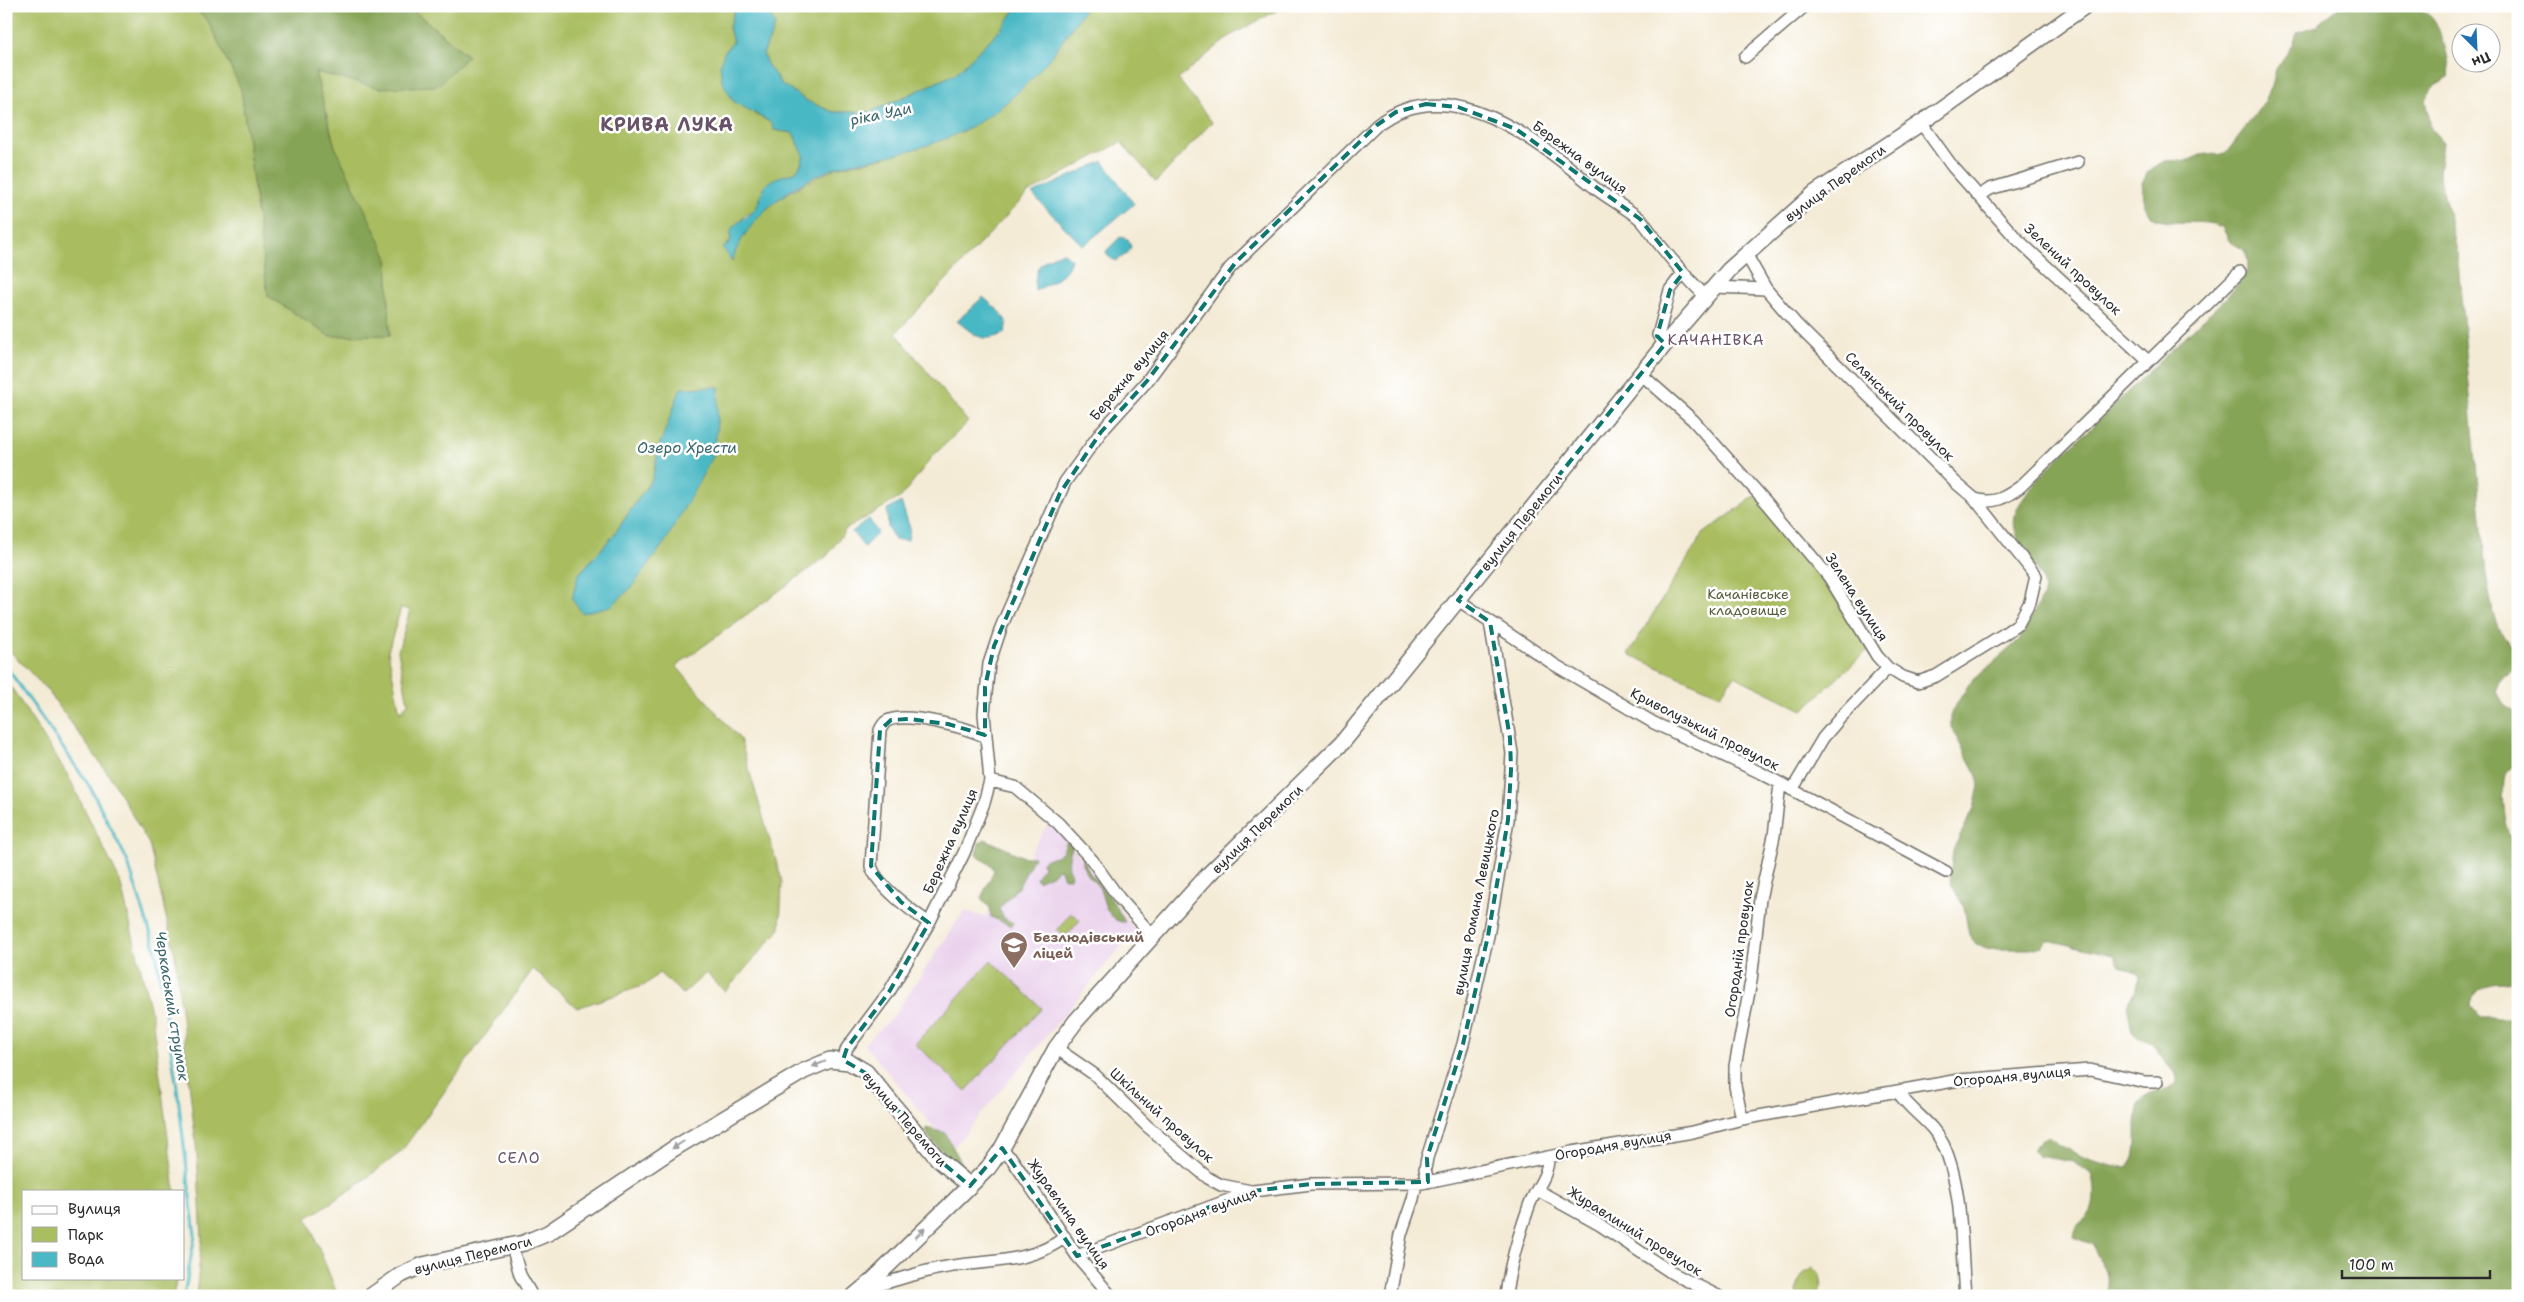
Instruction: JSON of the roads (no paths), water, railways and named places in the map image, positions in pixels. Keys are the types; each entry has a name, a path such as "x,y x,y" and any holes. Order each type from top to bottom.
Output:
{"street":[{"path":"1745,57 1805,6"},
{"name":"вулиця Перемоги","path":"371,1296 401,1275 423,1265 512,1246 548,1233 656,1159 804,1071 827,1061 843,1060 855,1065 869,1075 938,1158 970,1186 1001,1150 1056,1048 1085,1011 1209,874 1342,743 1709,291 1746,254 1815,194 1922,123 2086,6"},
{"name":"Бережна вулиця","path":"843,1060 847,1048 888,992 929,923 964,853 987,796 990,781 986,737 986,687 994,646 1060,492 1101,432 1147,381 1230,268 1387,117 1417,105 1436,104 1458,107 1516,129 1554,153 1598,190 1640,219 1683,273 1709,291"},
{"name":"Зелений провулок","path":"1922,123 1946,159 2019,241 2148,361"},
{"path":"1979,196 1990,189 2078,162"},
{"name":"Селянський провулок","path":"1746,254 1766,290 1797,325 1960,487 1976,499 2036,576"},
{"path":"1976,499 1984,502 1997,500 2020,487 2240,272"},
{"path":"1666,344 1658,335 1670,290 1683,273"},
{"path":"1709,291 1766,290"},
{"name":"Зелена вулиця","path":"1642,375 1698,426 1819,564 1877,656 1888,668 1903,677 1918,682 1952,669 2018,624 2030,602 2036,576"},
{"name":"Криволузький провулок","path":"1458,600 1555,665 1654,723 1724,755 1946,872"},
{"name":"вулиця Романа Левицького","path":"1428,1182 1425,1170 1427,1158 1463,1044 1488,936 1508,820 1511,745 1490,622"},
{"path":"1792,790 1823,738 1888,668"},
{"path":"929,923 901,902 877,877 871,866 880,730 884,723 891,720 909,719 960,726 986,737"},
{"path":"990,781 1015,787 1058,823 1092,860 1119,898 1153,936"},
{"name":"Огородній провулок","path":"1742,1119 1734,1086 1735,1066 1751,981 1760,899 1774,836 1780,784"},
{"name":"Шкільний провулок","path":"1056,1048 1095,1075 1147,1126 1208,1178 1221,1185 1253,1191"},
{"name":"Огородня вулиця","path":"1077,1256 1253,1191 1311,1184 1416,1184 1548,1157 1693,1132 1742,1119 1959,1080 2084,1070 2111,1073 2145,1082 2157,1082"},
{"path":"1898,1092 1935,1131 1949,1160 1957,1199 1965,1296"},
{"name":"Журавлина вулиця","path":"1001,1150 1017,1165 1077,1256 1111,1296"},
{"path":"1506,1296 1519,1238 1537,1190 1547,1172 1548,1157"},
{"path":"1390,1296 1401,1234 1416,1184"},
{"path":"859,1292 970,1186"},
{"name":"Журавлиний провулок","path":"1537,1190 1600,1224 1685,1281 1718,1296"},
{"path":"859,1292 945,1267 1031,1256 1044,1251 1065,1238"},
{"path":"512,1246 520,1275 532,1296"}],"water":[{"name":"ріка Уди","path":"736,6 772,6 771,17 775,26 763,54 767,64 781,84 809,102 833,112 871,112 955,74 1001,29 1018,6 1086,6 1045,64 1029,82 993,113 952,136 936,142 901,153 841,166 802,183 760,216 748,230 732,261 723,248 730,243 732,229 755,209 767,184 776,178 795,172 802,163 804,155 793,133 774,130 772,123 733,101 722,81 720,66 724,53 733,42 729,27"},
{"path":"1103,161 1134,204 1083,246 1032,194"},
{"path":"1120,237 1128,239 1131,247 1127,254 1115,261 1108,256 1106,251"},
{"path":"1063,252 1071,259 1066,270 1057,279 1035,291 1037,270 1049,258"},
{"path":"983,297 998,310 1007,322 1005,333 990,338 980,337 957,321"},
{"name":"Озеро Хрести","path":"719,387 715,453 665,542 630,589 611,606 582,613 572,599 578,575 613,536 652,479 661,441 681,388"},
{"path":"901,502 910,528 908,540 895,540 888,528 887,510"},
{"path":"869,519 878,533 864,547 852,532"}],"waterway":[{"name":"Черкаський струмок","path":"6,666 90,787 127,860 155,947 177,1088 195,1235 184,1296"}],"place":[{"name":"Безлюдівський ліцей","path":"1014,969"}],"district":[{"name":"КРИВА ЛУКА","path":"667,124"},
{"name":"КАЧАНІВКА","path":"1716,340"},
{"name":"СЕЛО","path":"519,1158"}],"park label":[{"name":"Качанівське кладовище","path":"1748,602"}]}
